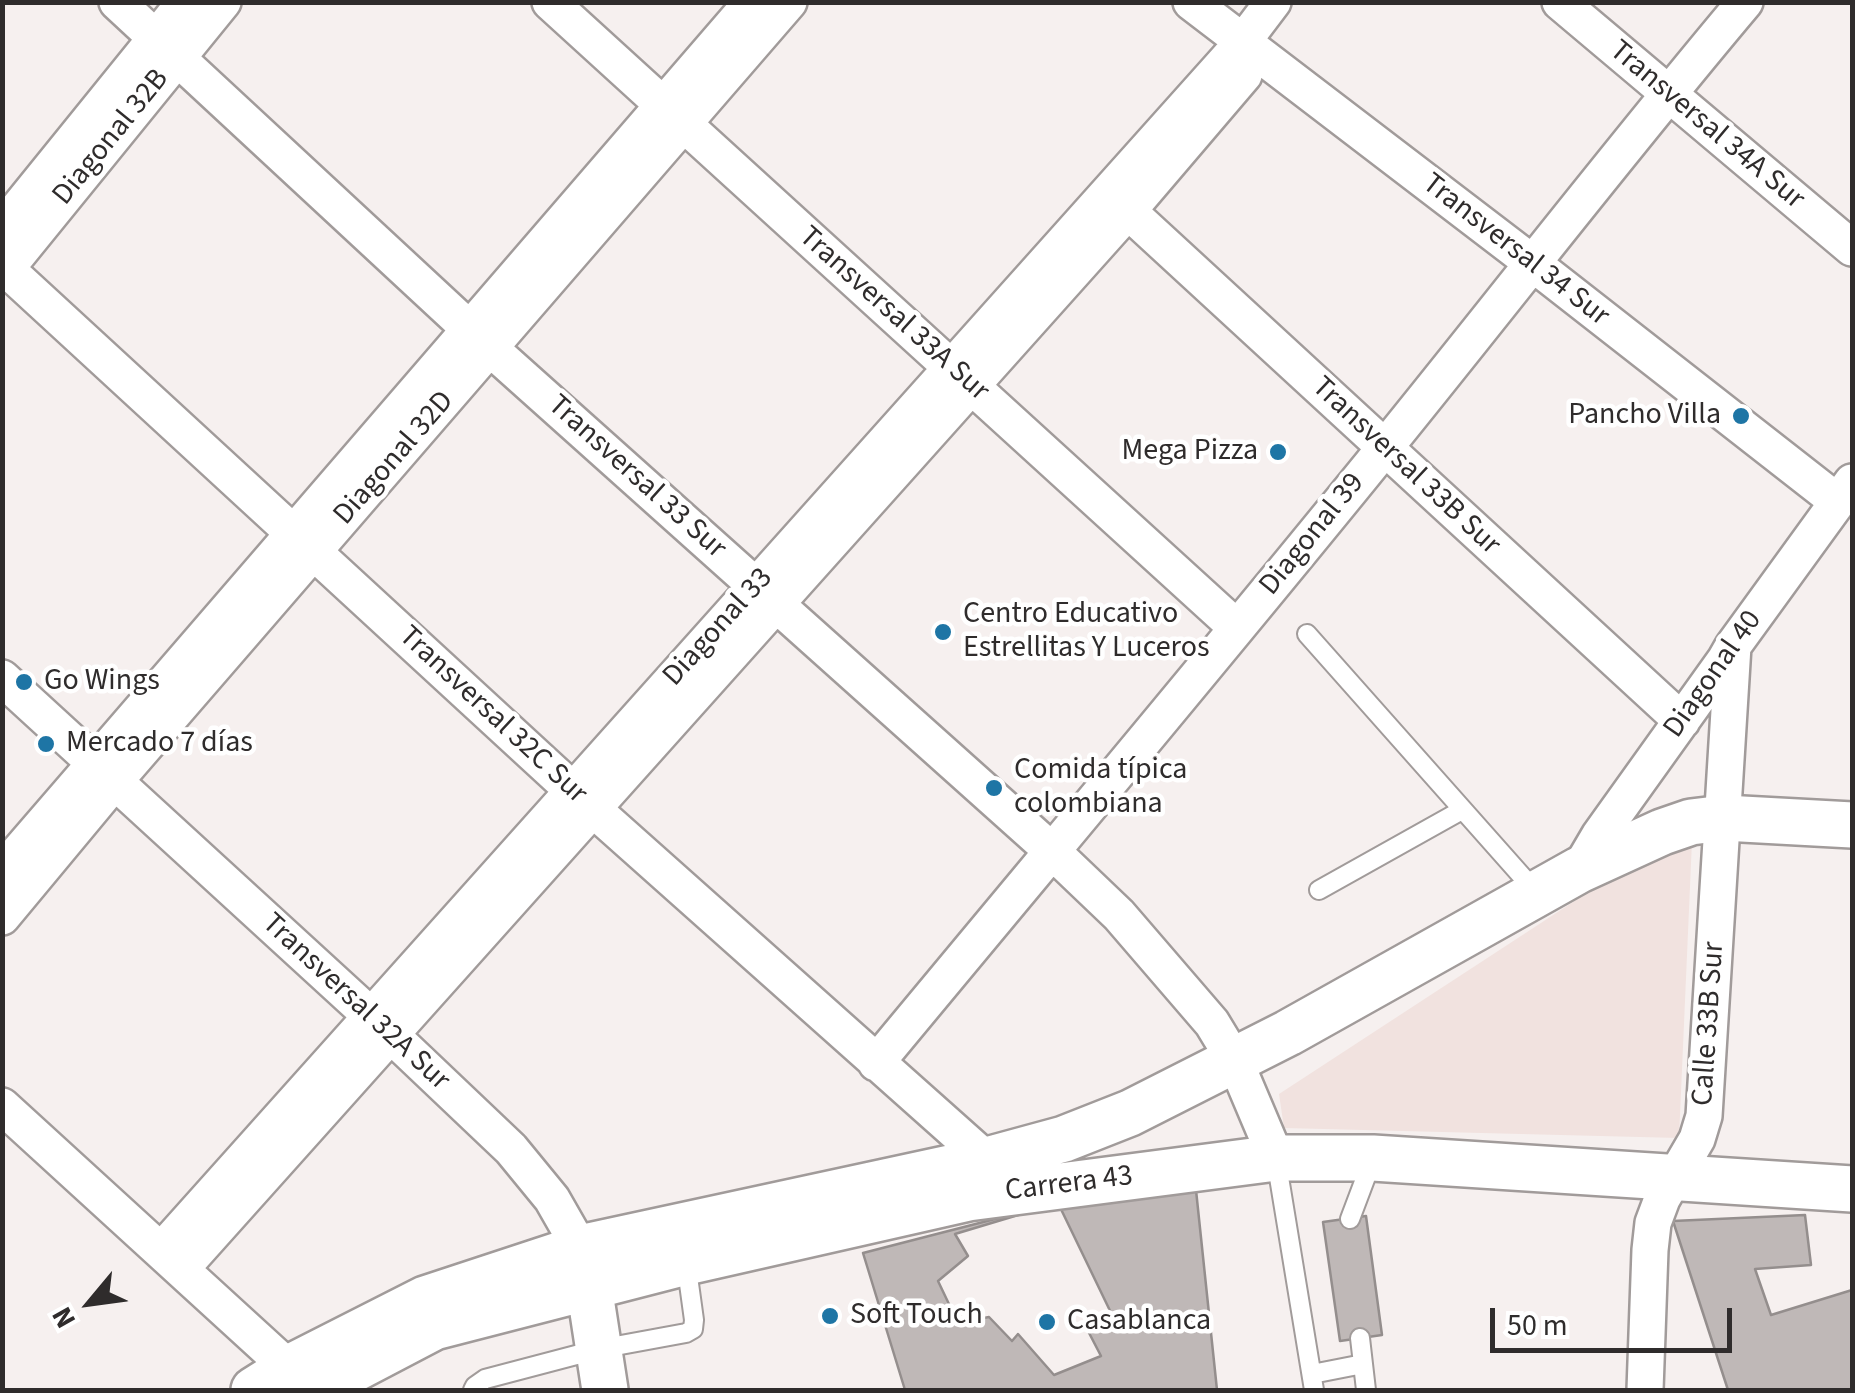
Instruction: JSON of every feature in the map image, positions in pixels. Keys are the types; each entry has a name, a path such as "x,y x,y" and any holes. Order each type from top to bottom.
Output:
{"street":[{"name":"Transversal 33 Sur","path":"117,2 481,339 1052,850 1119,915 1212,1023 1235,1062 1276,1158"},
{"name":"Diagonal 32B","path":"4,270 166,47 185,2"},
{"name":"Diagonal 32B","path":"2,228 166,47 223,2"},
{"name":"Transversal 33A Sur","path":"550,2 1237,628"},
{"name":"Diagonal 32D","path":"674,115 752,2"},
{"name":"Diagonal 32D","path":"2,917 106,773 674,115 789,2"},
{"name":"Transversal 34 Sur","path":"1191,2 1531,262 1845,492"},
{"name":"Diagonal 33","path":"961,377 1128,211 1250,49 1273,2"},
{"name":"Transversal 34A Sur","path":"1560,2 1852,248"},
{"name":"Diagonal 39","path":"876,1063 1237,628 1745,2"},
{"name":"Diagonal 33","path":"171,1260 1250,49"},
{"name":"Transversal 33B Sur","path":"1128,211 1682,721"},
{"name":"Transversal 32C Sur","path":"4,270 583,799 986,1160"},
{"name":"Diagonal 40","path":"1579,870 1599,836 1845,492"},
{"name":"Calle 33B Sur","path":"1645,1390 1653,1222 1693,1149 1704,1116 1733,646"},
{"name":"Transversal 32A Sur","path":"2,678 511,1148 552,1199 584,1267 602,1370"},
{"name":"Diagonal 32D","path":"2,871 106,773"},
{"name":"Carrera 43","path":"293,1385 584,1267 1064,1139 1235,1062 1579,870 1662,832 1690,822 1724,818 1852,824"},
{"path":"2,1106 171,1260 293,1385"},
{"name":"Carrera 43","path":"584,1267 686,1262 968,1198 1276,1158 1373,1158 1852,1190"}],"lane":[{"path":"1307,634 1537,893"},
{"path":"1319,890 1462,810"},
{"path":"1276,1158 1313,1382 1363,1364"},
{"path":"1350,1218 1373,1158"},
{"path":"473,1390 485,1379 602,1370 686,1333 693,1328 686,1262"},
{"path":"1360,1338 1366,1390"}],"shaded area":[{"path":"1692,841 1679,1138 1284,1128 1279,1094 1619,872"}],"building":[{"name":"Casablanca","path":"1196,1190 1217,1390 905,1390 863,1253 1053,1204"},
{"path":"1058,1203 1114,1319 1087,1329 1101,1356 1054,1375 1018,1334 1012,1341 989,1317 958,1323 938,1281 968,1256 955,1234"},
{"path":"1805,1215 1811,1265 1755,1269 1771,1315 1852,1290 1852,1390 1728,1390 1673,1221"},
{"path":"1366,1216 1382,1335 1340,1341 1323,1222"}],"place":[{"name":"Pancho Villa","path":"1741,416"},
{"name":"Mega Pizza","path":"1278,452"},
{"name":"Centro Educativo Estrellitas Y Luceros","path":"943,632"},
{"name":"Go Wings","path":"24,682"},
{"name":"Mercado 7 días","path":"46,744"},
{"name":"Comida típica colombiana","path":"994,788"},
{"name":"Soft Touch","path":"830,1316"},
{"name":"Casablanca","path":"1047,1322"}]}
